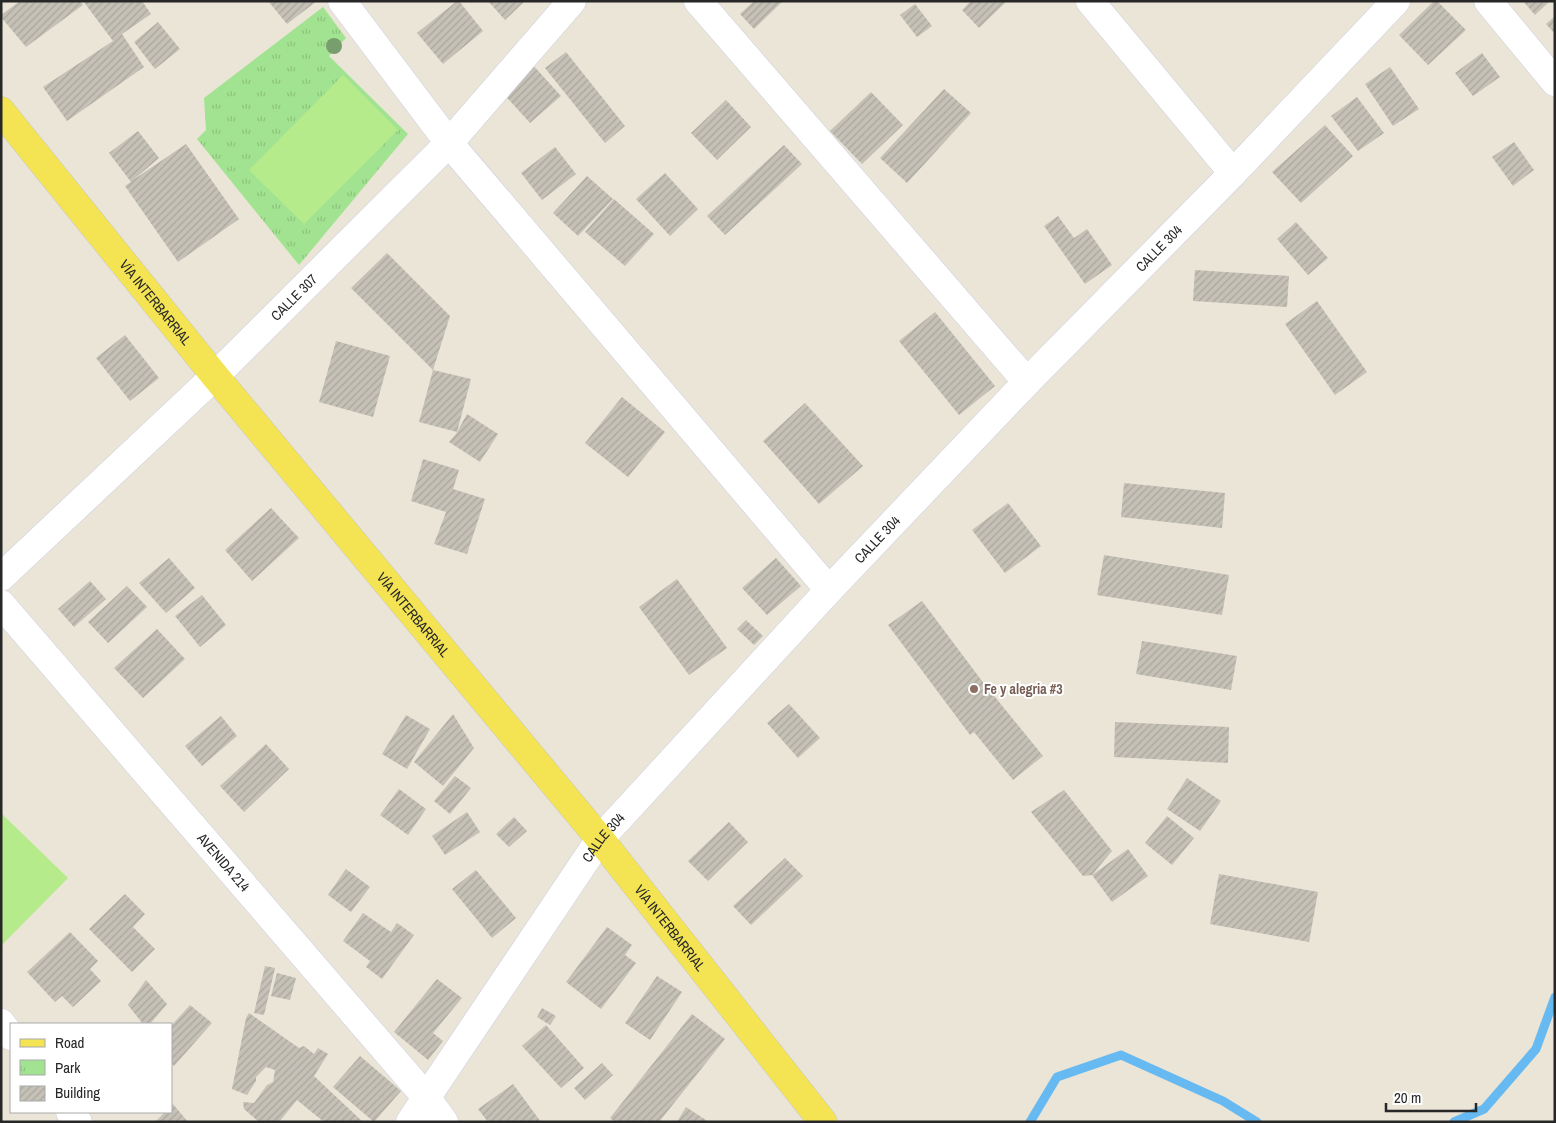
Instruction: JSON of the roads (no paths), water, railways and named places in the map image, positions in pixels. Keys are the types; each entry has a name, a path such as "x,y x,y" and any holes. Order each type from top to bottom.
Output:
{"main road":[{"name":"VÍA INTERBARRIAL","path":"1,111 215,376 600,839 822,1122"}],"street":[{"path":"342,1 449,143 829,590"},
{"name":"CALLE 307","path":"1,578 215,376 449,143 572,1"},
{"path":"698,1 1027,382"},
{"path":"1090,1 1233,173"},
{"name":"CALLE 304","path":"410,1122 600,839 829,590 1027,382 1233,173 1396,1"},
{"path":"1488,1 1555,82"},
{"name":"AVENIDA 214","path":"1,604 426,1097 444,1122"},
{"path":"1,1023 10,1035"}],"waterway":[{"path":"1454,1122 1484,1109 1536,1049 1555,997"},
{"path":"1030,1122 1057,1077 1121,1055 1223,1101 1257,1122"}],"place":[{"name":"Fe y alegria #3","path":"974,689"}]}
